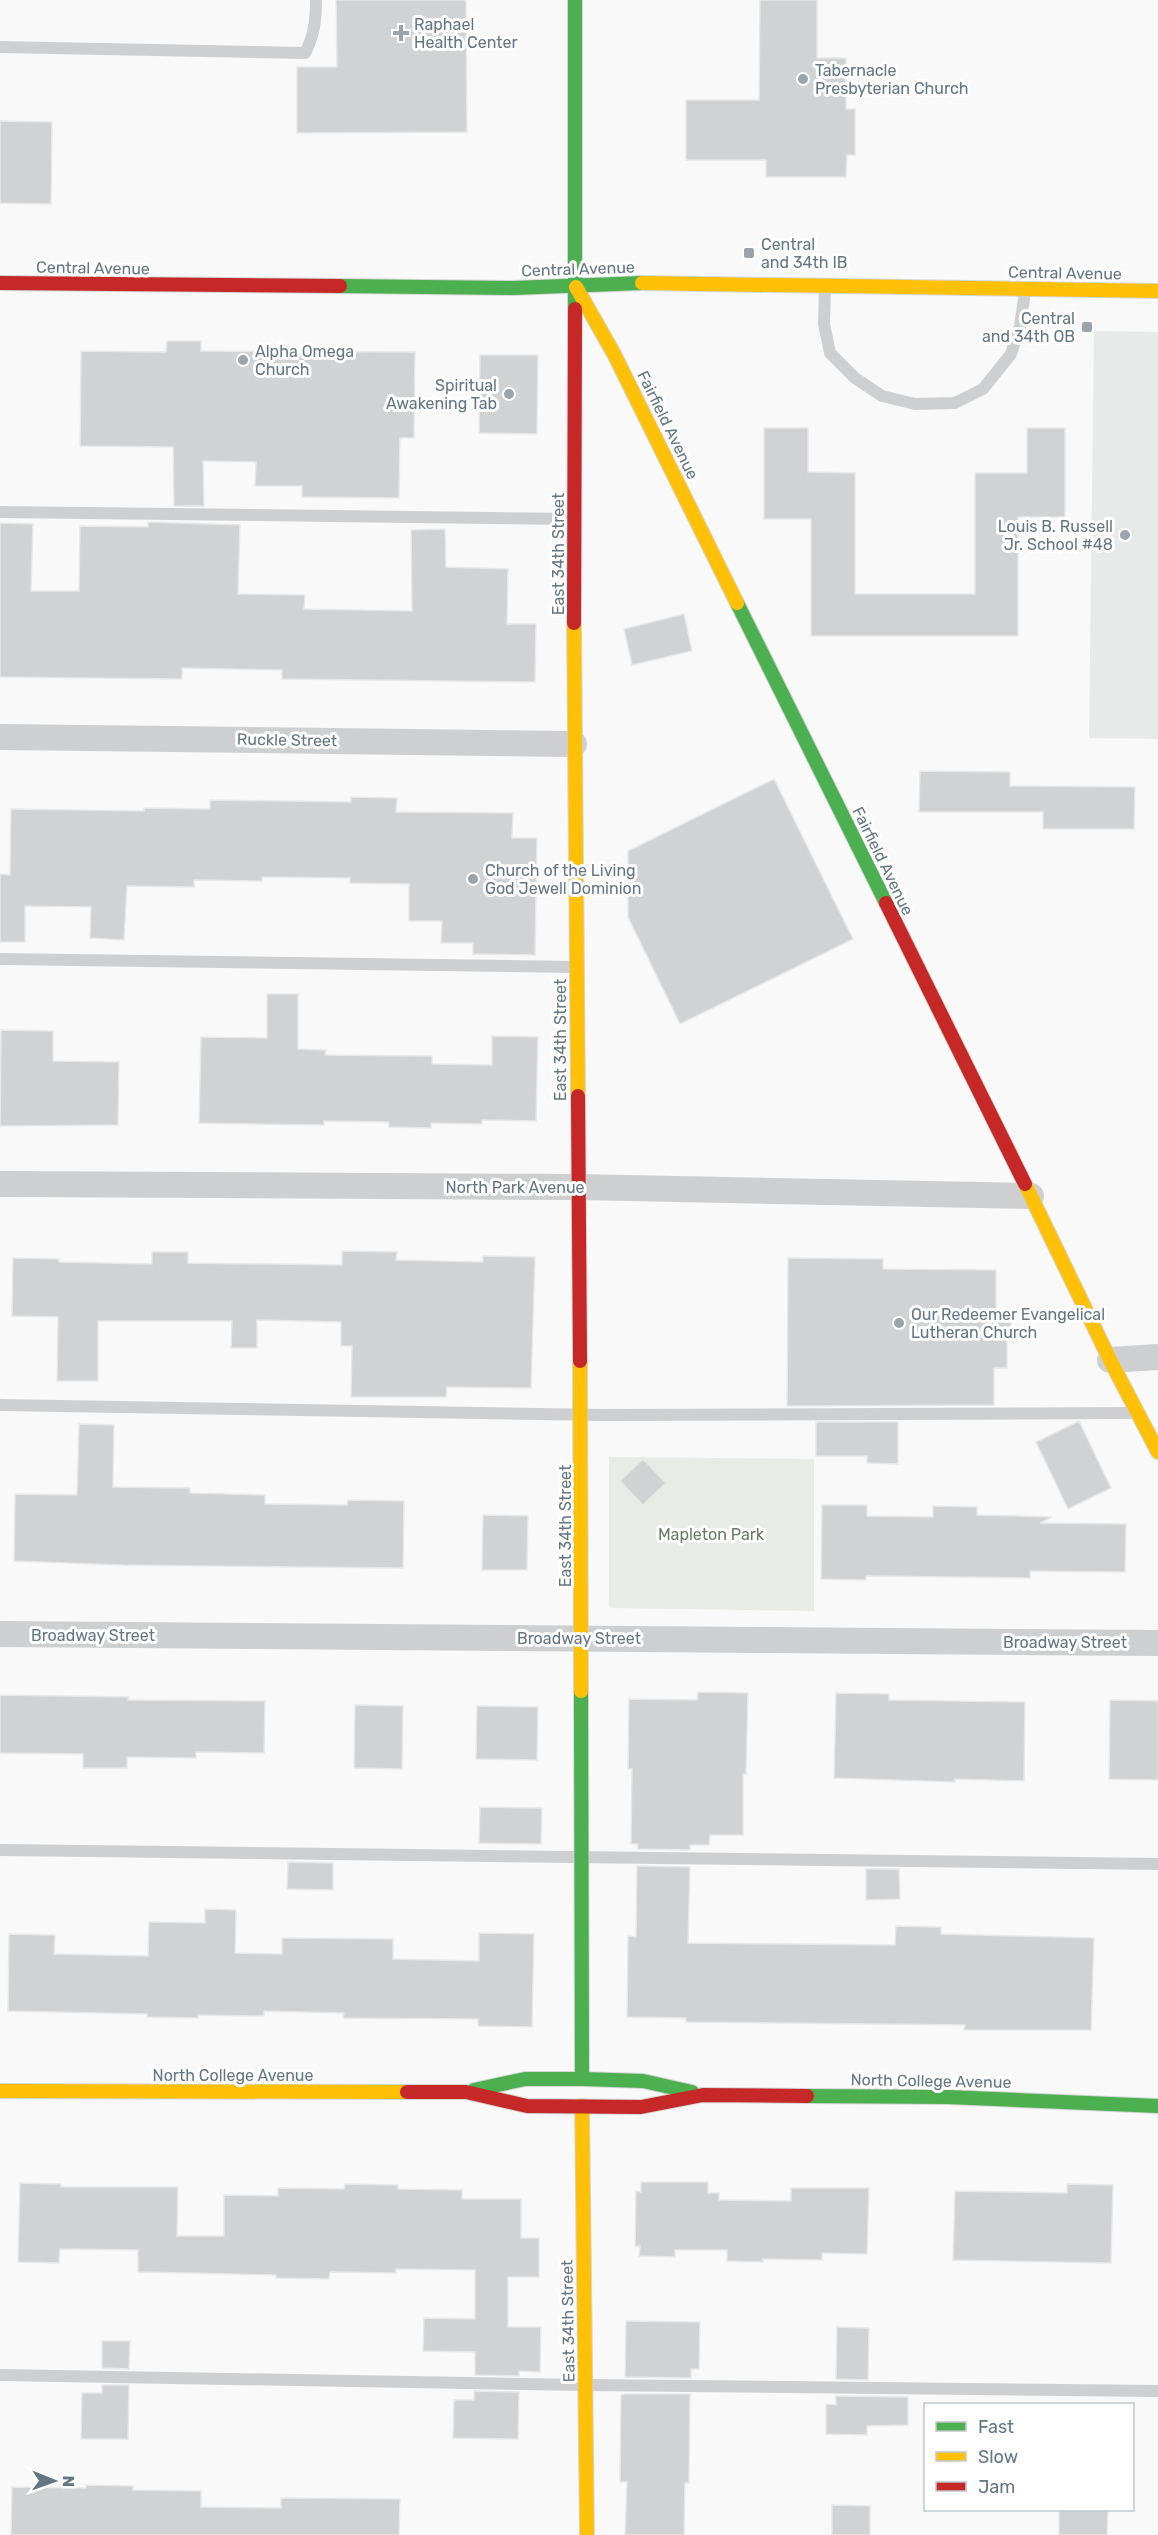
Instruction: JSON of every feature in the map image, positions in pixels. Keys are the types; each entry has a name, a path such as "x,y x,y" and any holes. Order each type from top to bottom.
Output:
{"street":[{"name":"East 34th Street","path":"575,0 574,744 581,1414 582,2079"},
{"name":"Central Avenue","path":"0,283 513,288 634,283 1158,291"},
{"name":"Fairfield Avenue","path":"575,286 614,354 1110,1360 1158,1452"},
{"name":"Ruckle Street","path":"0,737 574,744"},
{"name":"North Park Avenue","path":"0,1184 578,1187 1031,1196"},
{"path":"1110,1360 1158,1357"},
{"name":"Broadway Street","path":"0,1634 1158,1643"},
{"name":"North College Avenue","path":"0,2091 466,2092 525,2079 582,2079 643,2081 703,2095"},
{"name":"North College Avenue","path":"466,2092 527,2106 640,2107 703,2095 948,2097 1158,2106"},
{"name":"East 34th Street","path":"582,2106 587,2535"}],"lane":[{"path":"0,47 305,53 312,39 316,19 316,0"},
{"path":"825,286 824,324 831,353 855,378 882,396 915,404 955,402 983,389 1011,354 1020,326 1026,289"},
{"path":"0,512 575,519"},
{"path":"0,959 576,968"},
{"path":"0,1405 581,1414 1138,1413"},
{"path":"0,1850 1158,1864"},
{"path":"0,2375 585,2385 1158,2391"}],"shaded area":[{"name":"Louis B. Russell Jr. School #48","path":"1094,331 1158,332 1158,739 1089,738"}],"green space":[{"name":"Mapleton Park","path":"609,1457 814,1459 814,1611 611,1608 609,1606"}],"building":[{"name":"Raphael Health Center","path":"336,0 466,0 467,132 297,133 297,67 337,67"},
{"name":"Tabernacle Presbyterian Church","path":"760,0 817,0 817,58 846,58 846,109 855,109 855,155 847,155 846,177 766,177 766,160 686,160 686,100 759,100"},
{"path":"0,121 52,122 51,204 0,203"},
{"path":"167,341 201,341 201,351 415,352 414,438 400,438 399,498 302,497 302,486 255,486 256,462 203,461 204,506 174,506 173,447 80,446 81,351 166,352"},
{"name":"Spiritual Awakening Tab","path":"480,355 538,355 537,434 479,433"},
{"path":"764,428 808,428 808,472 855,473 855,594 975,594 975,473 1027,473 1027,428 1065,428 1065,517 1018,517 1018,636 811,636 811,519 764,519"},
{"path":"148,522 240,525 238,594 305,595 304,609 412,611 411,530 445,529 446,567 508,569 507,624 536,624 535,682 282,679 282,670 182,668 182,679 0,677 0,523 33,524 31,591 79,591 80,526 148,527"},
{"path":"684,614 692,651 632,665 624,629"},
{"path":"920,771 1010,772 1010,786 1135,787 1134,829 1043,829 1043,812 919,812"},
{"path":"774,779 853,939 680,1024 628,917 628,851"},
{"path":"351,797 397,798 396,812 513,813 512,838 537,838 535,955 473,954 473,943 441,943 442,921 409,921 409,884 350,883 350,878 262,877 262,881 194,880 194,887 127,886 124,940 90,938 91,907 25,906 25,942 0,942 0,874 10,875 11,809 144,811 144,808 210,809 210,800 351,802"},
{"path":"267,994 298,994 298,1049 326,1050 325,1055 432,1056 432,1064 492,1065 492,1036 538,1037 536,1121 482,1120 482,1124 431,1123 431,1128 389,1127 389,1122 324,1121 324,1125 199,1123 201,1037 267,1038"},
{"path":"1,1030 53,1031 53,1061 119,1062 118,1125 0,1126"},
{"path":"342,1251 397,1252 396,1260 483,1262 483,1256 535,1257 531,1388 447,1387 446,1397 351,1397 352,1346 341,1346 341,1322 257,1320 257,1348 231,1348 232,1321 98,1321 98,1381 57,1381 58,1317 12,1316 13,1258 59,1259 59,1262 152,1264 152,1252 188,1252 188,1263 342,1265"},
{"name":"Our Redeemer Evangelical Lutheran Church","path":"788,1258 883,1259 883,1269 996,1270 996,1311 1011,1311 1011,1336 1007,1335 1007,1368 994,1368 994,1405 787,1406"},
{"path":"1079,1421 1111,1488 1068,1509 1036,1442"},
{"path":"816,1422 898,1422 898,1464 867,1463 867,1456 816,1456"},
{"path":"79,1424 114,1425 113,1487 190,1488 190,1493 265,1495 265,1504 347,1505 348,1500 404,1501 403,1568 123,1565 14,1561 15,1494 77,1495"},
{"path":"643,1459 666,1483 643,1505 620,1481"},
{"path":"822,1505 867,1505 867,1516 933,1517 933,1506 977,1507 977,1515 1052,1517 1040,1523 1126,1524 1125,1572 1030,1571 1030,1578 866,1576 866,1580 821,1579"},
{"path":"483,1515 528,1516 527,1570 482,1570"},
{"path":"698,1692 748,1693 746,1774 743,1774 743,1835 710,1835 709,1845 690,1845 690,1850 638,1849 638,1844 631,1844 632,1769 628,1769 629,1699 697,1700"},
{"path":"836,1693 889,1694 889,1700 1025,1702 1024,1781 955,1779 955,1782 834,1778"},
{"path":"0,1695 129,1697 128,1700 265,1701 264,1753 196,1752 196,1758 127,1757 127,1768 83,1768 83,1754 0,1753"},
{"path":"1110,1700 1158,1701 1158,1780 1109,1779"},
{"path":"355,1705 403,1706 402,1769 354,1768"},
{"path":"477,1706 538,1707 537,1760 476,1759"},
{"path":"480,1807 542,1808 541,1844 479,1843"},
{"path":"288,1862 333,1863 333,1890 287,1889"},
{"path":"637,1866 690,1867 688,1943 895,1945 896,1926 941,1927 941,1934 1094,1938 1091,2030 964,2030 965,2025 686,2022 686,2018 627,2017 628,1936 636,1937"},
{"path":"866,1869 899,1869 900,1899 866,1900"},
{"path":"205,1909 236,1910 235,1953 282,1954 282,1938 393,1939 393,1959 479,1961 479,1933 534,1934 532,2027 478,2026 478,2019 343,2018 344,2013 264,2011 264,2016 198,2015 198,2018 147,2017 147,2014 8,2011 9,1934 55,1935 54,1954 148,1956 149,1922 205,1923"},
{"path":"641,2182 708,2182 708,2193 719,2193 719,2200 791,2201 791,2188 869,2188 867,2254 822,2253 822,2260 763,2259 763,2262 727,2261 727,2250 675,2250 675,2257 639,2256 640,2246 635,2246 636,2191 641,2192"},
{"path":"20,2183 61,2184 61,2187 178,2187 177,2236 224,2236 224,2195 278,2196 278,2188 344,2189 345,2184 398,2185 398,2189 462,2190 462,2199 521,2199 521,2238 539,2238 539,2277 508,2277 508,2327 541,2327 540,2372 519,2371 519,2376 475,2375 475,2352 423,2351 424,2318 475,2319 475,2270 396,2269 396,2273 330,2272 329,2279 276,2278 276,2275 138,2272 138,2250 60,2249 59,2263 18,2262"},
{"path":"1067,2184 1113,2185 1111,2263 953,2260 955,2191 1067,2193"},
{"path":"626,2321 700,2322 699,2369 691,2369 691,2378 625,2377"},
{"path":"837,2327 869,2328 868,2380 836,2379"},
{"path":"102,2341 130,2341 129,2369 102,2368"},
{"path":"102,2385 129,2385 128,2439 81,2439 82,2393 102,2393"},
{"path":"474,2391 519,2392 518,2439 453,2438 454,2400 474,2400"},
{"path":"690,2394 689,2483 685,2483 684,2535 625,2535 627,2482 620,2482 621,2395"},
{"path":"836,2396 908,2397 908,2425 867,2426 867,2435 826,2434 826,2404 836,2405"},
{"path":"86,2485 133,2486 133,2490 201,2491 201,2507 281,2508 281,2498 400,2499 399,2535 11,2535 12,2487 86,2488"},
{"path":"832,2505 870,2506 870,2535 832,2535"},
{"path":"1059,2511 1108,2511 1107,2535 1059,2535"}],"traffic: fast":[{"path":"575,0 575,309"},
{"path":"340,286 513,288 642,283"},
{"path":"737,603 886,903"},
{"path":"581,1691 582,2079"},
{"path":"474,2090 525,2079 582,2079 643,2081 692,2092"},
{"path":"807,2096 948,2097 1158,2106"}],"traffic: slow":[{"path":"642,283 1158,291"},
{"path":"576,287 614,354 737,603"},
{"path":"574,623 578,1096"},
{"path":"1025,1184 1110,1360 1158,1452"},
{"path":"580,1361 581,1691"},
{"path":"0,2091 407,2092"},
{"path":"582,2106 587,2535"}],"traffic: jam":[{"path":"0,283 340,286"},
{"path":"574,623 575,309"},
{"path":"886,903 1025,1184"},
{"path":"578,1096 580,1361"},
{"path":"407,2092 466,2092 527,2106 641,2107 703,2095 807,2096"}],"place":[{"name":"Raphael Health Center","path":"401,33"},
{"name":"Tabernacle Presbyterian Church","path":"803,79"},
{"name":"Central and 34th IB","path":"749,253"},
{"name":"Central and 34th OB","path":"1087,327"},
{"name":"Alpha Omega Church","path":"243,360"},
{"name":"Spiritual Awakening Tab","path":"509,394"},
{"name":"Louis B. Russell Jr. School #48","path":"1125,535"},
{"name":"Church of the Living God Jewell Dominion","path":"473,879"},
{"name":"Our Redeemer Evangelical Lutheran Church","path":"899,1323"}]}
